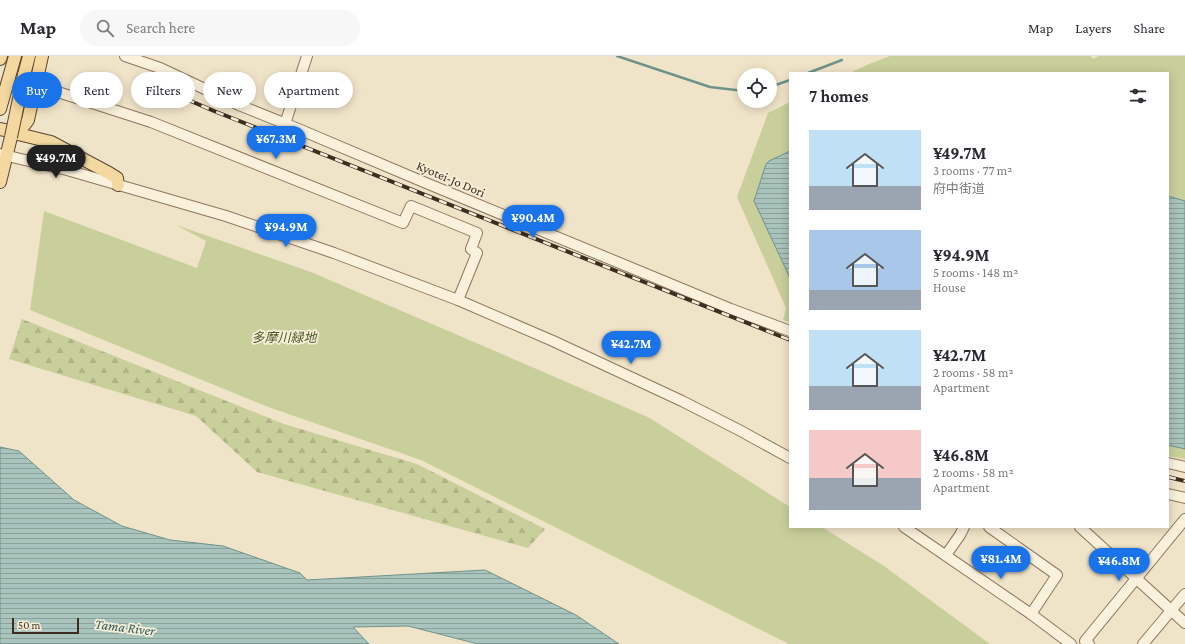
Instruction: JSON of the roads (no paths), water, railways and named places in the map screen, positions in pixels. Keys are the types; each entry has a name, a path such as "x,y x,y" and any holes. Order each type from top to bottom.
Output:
{"main road":[{"path":"0,109 15,56"},
{"path":"0,182 3,170 3,154 7,133 29,56"},
{"path":"39,72 42,56"},
{"path":"31,108 28,120 30,128 36,139"},
{"path":"7,133 21,128 28,120"},
{"path":"7,133 50,142 109,173 117,178 118,184"}],"street":[{"name":"Kyotei-Jo Dori","path":"126,56 137,58 239,105 426,184 731,309 789,331"},
{"path":"285,124 307,56"},
{"path":"62,93 151,122 403,223 411,206 477,233 471,249 477,253 458,300"},
{"path":"3,154 118,184 233,218 334,253 458,300 553,341 682,400 789,457"},
{"path":"1169,463 1185,467"},
{"path":"1169,494 1185,498"},
{"path":"1089,644 1085,641 1185,520"},
{"path":"908,528 919,531 946,555 1031,614 1071,644"},
{"path":"946,555 964,528"},
{"path":"990,528 1057,575 1031,614"},
{"path":"1081,528 1185,623"},
{"path":"1143,644 1185,594"}],"water":[{"path":"789,151 789,276 754,201 766,164 769,161"},
{"path":"1169,196 1185,201 1185,449 1169,445"},
{"name":"Tama River","path":"0,447 19,451 74,500 122,526 170,540 223,546 300,573 307,580 485,570 576,615 619,644 478,644 408,626 353,627 369,644 0,644"}],"waterway":[{"path":"617,56 710,87 737,90"},
{"path":"811,72 842,60"},
{"path":"777,85 789,80"}],"railway":[{"path":"195,103 789,340"},
{"path":"1169,477 1185,481"}],"park label":[{"name":"多摩川緑地","path":"284,337"}]}
